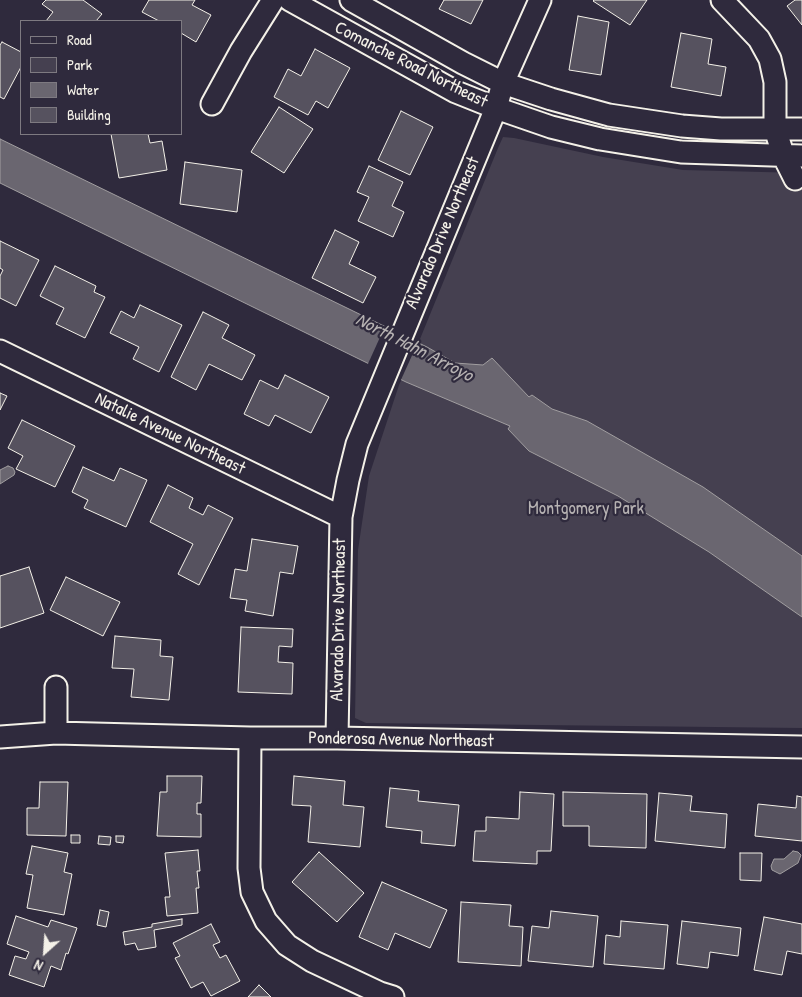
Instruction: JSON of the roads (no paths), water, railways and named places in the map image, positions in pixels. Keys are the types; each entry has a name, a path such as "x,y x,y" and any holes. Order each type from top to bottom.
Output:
{"street":[{"path":"212,104 241,51 273,0"},
{"name":"Comanche Road Northeast","path":"290,0 456,92 551,127 600,140 681,152 793,157"},
{"name":"Comanche Road Northeast","path":"350,0 503,83 550,99 609,115 682,126 775,130 802,129"},
{"name":"Alvarado Drive Northeast","path":"337,738 341,517 348,480 358,444 406,323 496,108 503,83 540,0"},
{"path":"722,0 759,39 770,59 775,82 775,130 793,157 795,179"},
{"name":"Natalie Avenue Northeast","path":"0,350 341,517"},
{"path":"56,687 56,733"},
{"name":"Ponderosa Avenue Northeast","path":"0,737 56,733 802,748"},
{"path":"250,738 248,868 252,892 266,921 287,944 312,961 380,993 393,997"}],"water":[{"name":"North Hahn Arroyo","path":"0,139 427,347 455,363 483,365 492,358 529,397 532,395 552,409 587,421 703,487 802,556 802,617 709,552 618,496 529,451 508,429 510,426 406,382 0,183"},
{"path":"8,466 13,468 14,475 0,484 0,470"},
{"path":"793,851 801,855 798,863 780,874 772,870 771,866 774,859 784,859"}],"park label":[{"name":"Montgomery Park","path":"586,509"}]}
